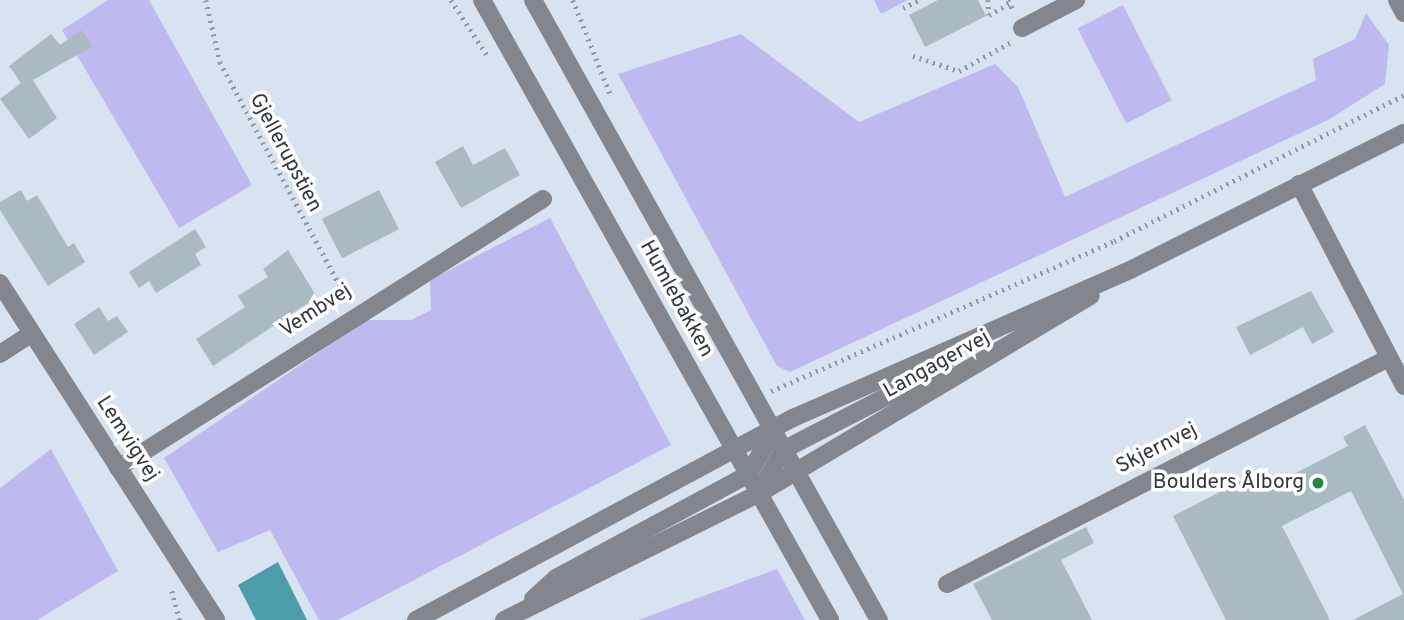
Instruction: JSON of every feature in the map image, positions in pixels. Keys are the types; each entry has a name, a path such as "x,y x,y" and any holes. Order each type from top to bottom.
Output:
{"street":[{"name":"Humlebakken","path":"482,0 830,620"},
{"name":"Humlebakken","path":"533,0 879,620"},
{"path":"1022,28 1076,0"},
{"path":"1397,0 1404,13"},
{"name":"Langagervej","path":"416,620 772,431 1132,269 1404,133"},
{"path":"1299,184 1404,386"},
{"name":"Vembvej","path":"118,468 355,313 543,199"},
{"name":"Langagervej","path":"504,620 760,493 794,469 1015,347 1132,269"},
{"name":"Lemvigvej","path":"0,283 216,620"},
{"path":"0,354 32,333"},
{"name":"Langagervej","path":"783,450 928,375 973,339"},
{"name":"Skjernvej","path":"947,584 1389,358"},
{"path":"749,474 772,431"},
{"path":"760,493 783,450"},
{"name":"Langagervej","path":"520,611 556,578 749,474"}],"path":[{"name":"Gjellerupstien","path":"206,0 220,62 355,313"},
{"path":"573,0 612,100"},
{"path":"903,8 919,0"},
{"path":"988,0 989,15 1008,0"},
{"path":"913,56 959,71 993,56 1022,28"},
{"path":"755,400 1114,241 1404,95"}],"shaded area":[{"path":"108,0 149,0 252,185 179,228 62,30"},
{"path":"874,0 908,0 881,14"},
{"path":"1123,5 1172,100 1126,123 1078,28"},
{"path":"1366,13 1389,45 1385,84 1330,119 790,372 777,366 618,74 741,34 859,122 995,64 1018,87 1065,197 1316,80 1313,59 1355,39"},
{"path":"550,218 671,445 338,620 319,620 270,530 218,552 164,458 366,320 411,320 431,310 430,280"},
{"path":"51,449 118,571 37,620 0,620 0,488"},
{"path":"777,569 805,620 638,620"}],"water":[{"path":"278,562 307,620 256,620 238,585"}],"building":[{"path":"938,0 978,0 986,16 925,47 909,15"},
{"path":"81,30 93,46 33,80 57,118 29,139 0,99 21,83 9,66 51,34 60,45"},
{"path":"463,146 473,165 505,148 520,175 461,208 435,162"},
{"path":"21,190 27,201 37,195 68,247 74,243 85,262 48,286 0,210 0,202"},
{"path":"379,190 399,229 342,258 322,219"},
{"path":"195,229 206,247 195,254 201,265 156,293 149,281 139,288 129,272"},
{"path":"288,250 317,297 213,366 196,339 245,307 238,296 268,277 263,269"},
{"path":"1311,291 1334,332 1312,344 1303,327 1250,355 1236,327"},
{"path":"99,307 108,321 117,316 128,332 94,355 74,324"},
{"path":"1365,425 1404,500 1404,620 1353,620 1403,594 1351,491 1282,526 1330,620 1226,620 1173,516 1255,474 1263,490 1348,446 1343,437"},
{"path":"1086,527 1094,543 1061,560 1092,620 992,620 973,584"}],"place":[{"name":"Boulders Ålborg","path":"1318,483"}]}
